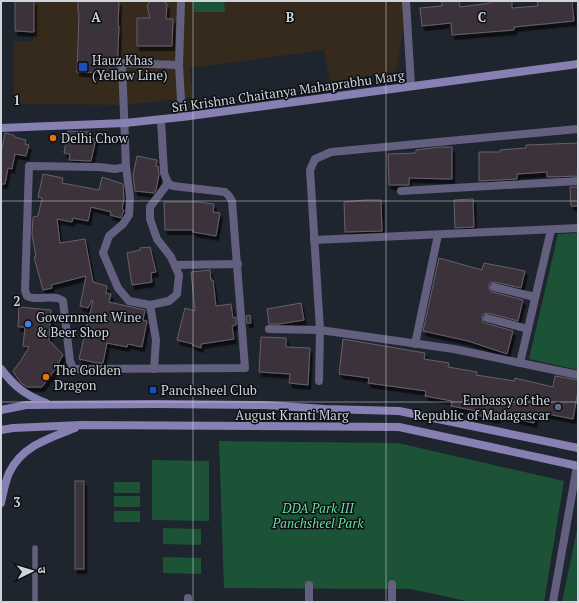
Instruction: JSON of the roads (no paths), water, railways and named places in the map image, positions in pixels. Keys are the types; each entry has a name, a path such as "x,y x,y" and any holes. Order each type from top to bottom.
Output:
{"main road":[{"name":"Sri Krishna Chaitanya Mahaprabhu Marg","path":"1,128 125,123 160,120 578,64"},
{"path":"1,369 16,387 33,398 49,405"},
{"name":"August Kranti Marg","path":"1,410 26,405 266,405 325,409 399,410 578,448"},
{"path":"1,503 13,465 26,451 41,441 81,425"},
{"name":"August Kranti Marg","path":"1,430 13,428 81,425 399,427 578,466"}],"street":[{"path":"181,1 180,65 182,117"},
{"path":"406,1 411,86"},
{"path":"168,184 150,207 150,219 157,239 171,257 180,275 177,294 169,301 150,305 129,301 118,288 103,253 109,236 123,224 129,215 130,197 126,167 122,63 180,65"},
{"path":"126,167 115,170 99,167 29,166 25,290 27,296 29,298 59,298 63,301 70,361 73,368 76,369 245,368 234,207 229,196 225,192 173,186 168,184 164,173 160,120"},
{"path":"319,381 320,330 310,170 315,160 320,156 331,152 578,129"},
{"path":"401,192 578,181"},
{"path":"314,240 578,228"},
{"path":"520,363 551,230"},
{"path":"415,344 438,235"},
{"path":"175,265 238,264"},
{"path":"494,287 536,297"},
{"path":"150,305 156,340 154,369"},
{"path":"487,318 528,329"},
{"path":"269,329 320,330 415,344 454,350 578,375"},
{"path":"553,602 578,466"},
{"path":"392,584 392,602"},
{"path":"309,585 309,602"}],"lane":[{"path":"34,548 35,602"}],"place":[{"name":"Hauz Khas (Yellow Line)","path":"83,67"},
{"name":"Delhi Chow","path":"53,138"},
{"name":"Government Wine & Beer Shop","path":"28,324"},
{"name":"The Golden Dragon","path":"46,377"},
{"name":"Panchsheel Club","path":"153,390"},
{"name":"Embassy of the Republic of Madagascar","path":"558,407"}],"park label":[{"name":"DDA Park III Panchsheel Park","path":"318,516"}]}
